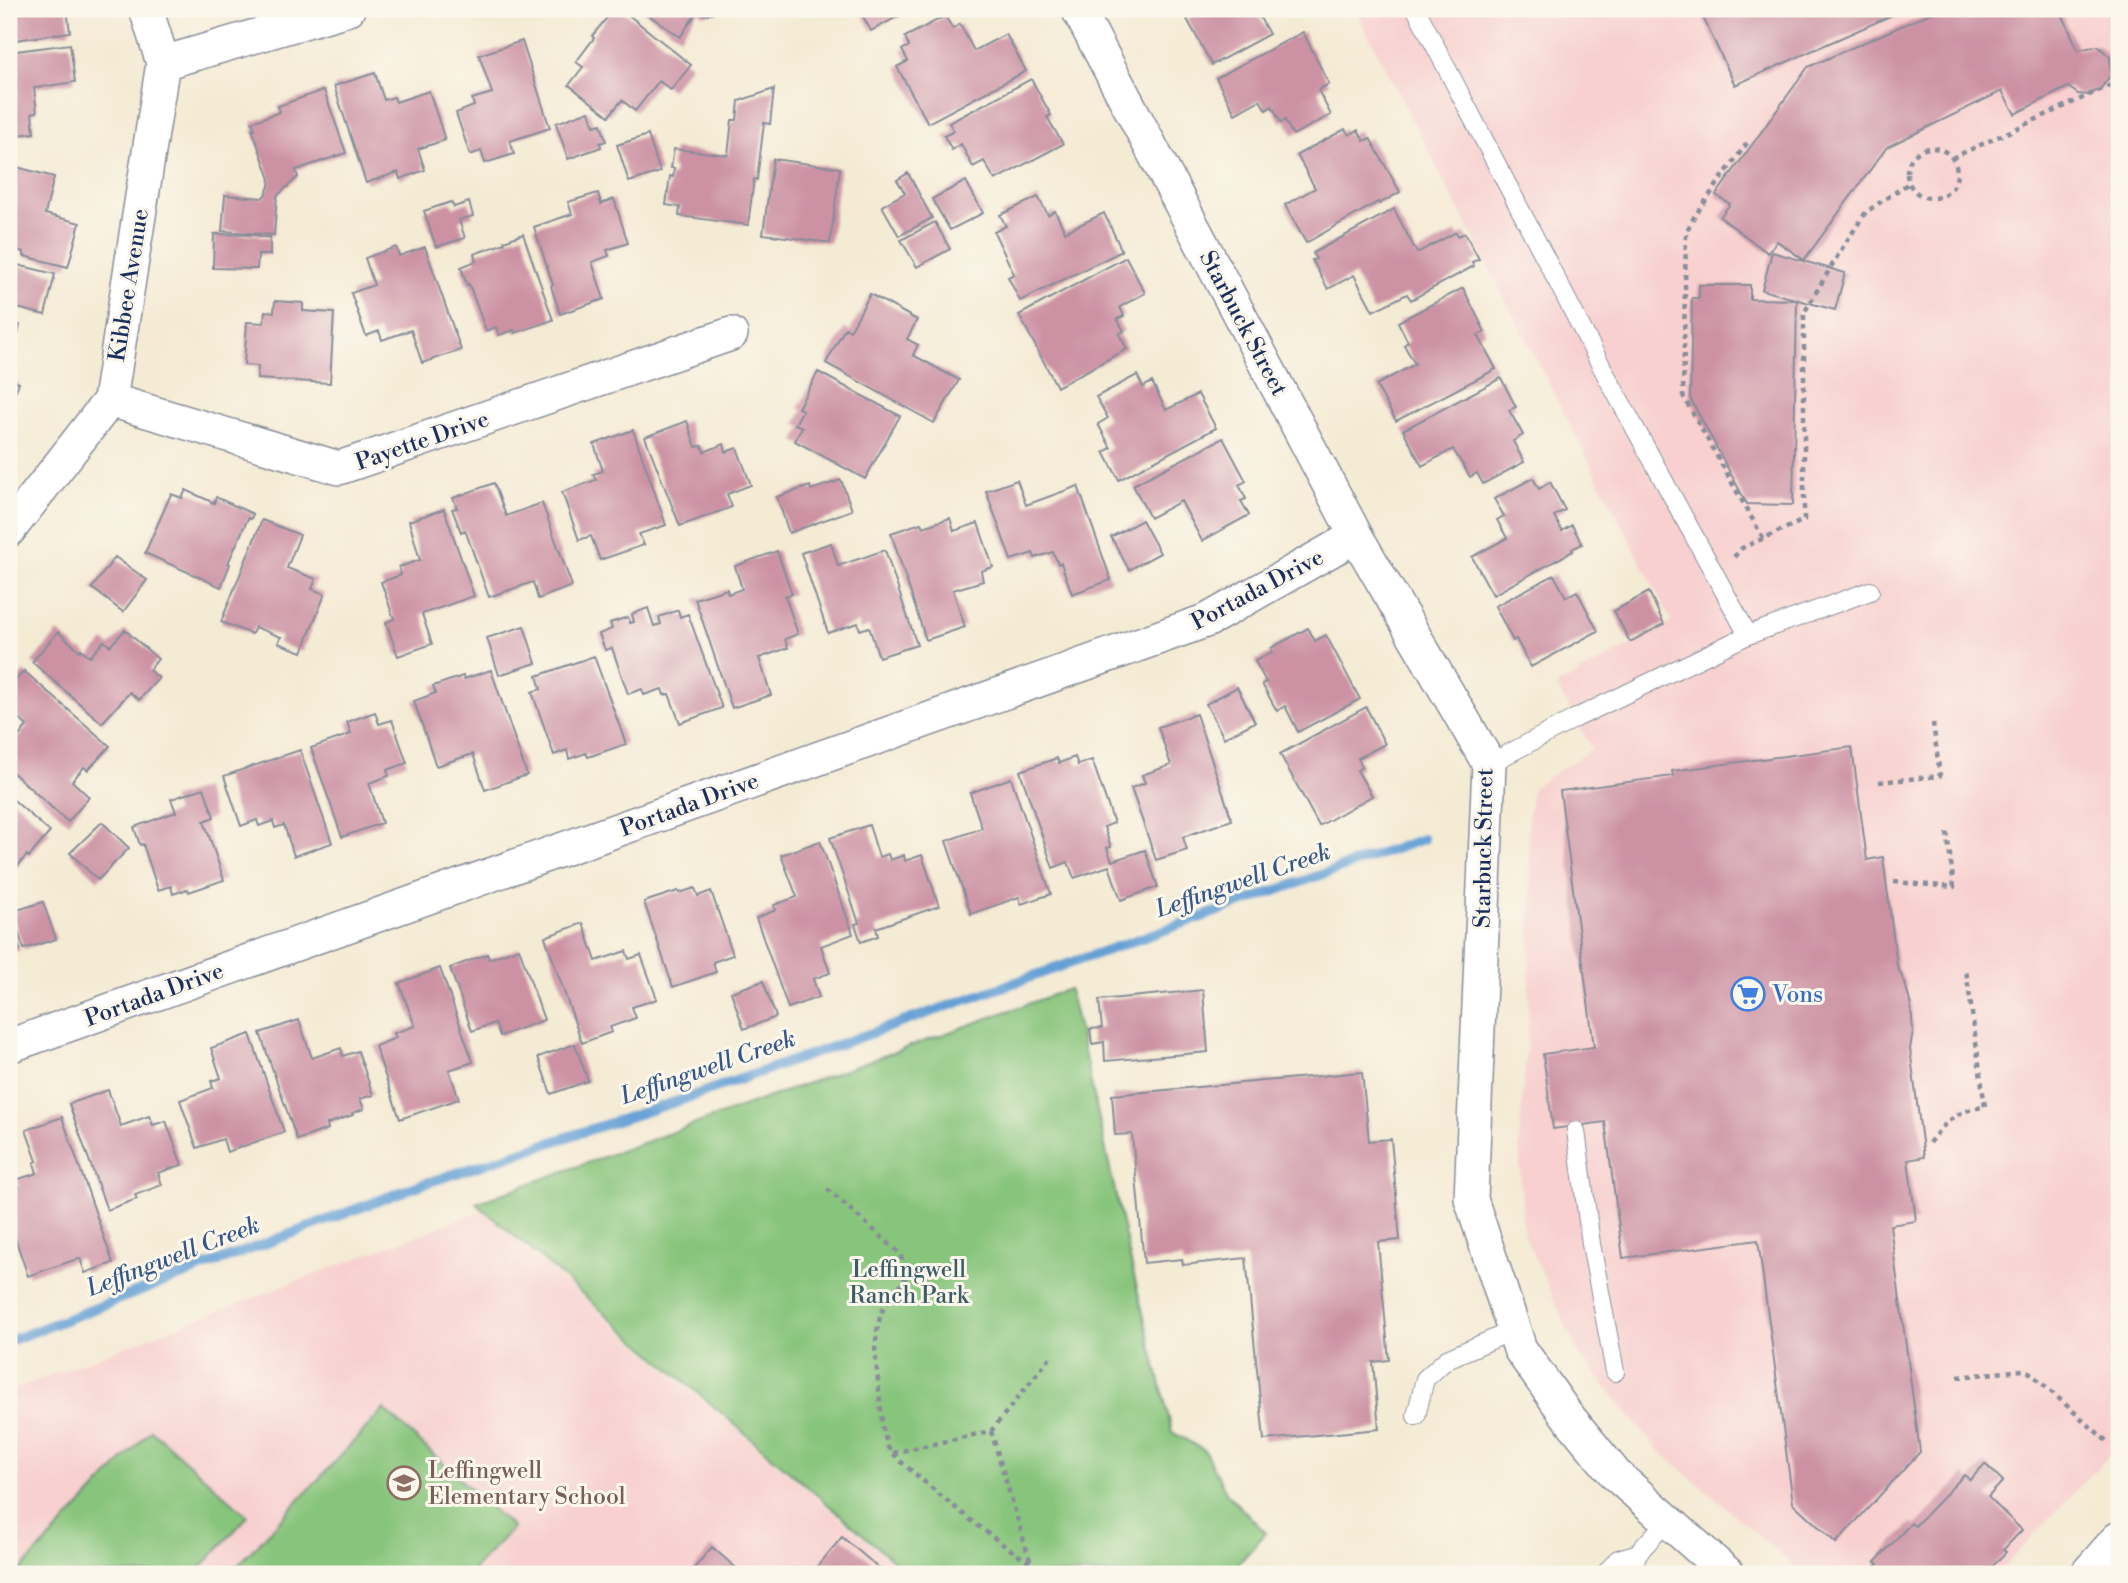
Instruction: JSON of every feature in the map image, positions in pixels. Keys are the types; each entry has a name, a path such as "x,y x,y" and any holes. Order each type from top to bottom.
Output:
{"street":[{"name":"Kibbee Avenue","path":"9,530 110,400 163,63 146,9"},
{"path":"163,63 348,9"},
{"name":"Starbuck Street","path":"1078,9 1356,536 1489,764 1471,1199 1520,1349 1566,1414 1615,1474 1728,1574"},
{"name":"Payette Drive","path":"110,400 339,468 731,334"},
{"name":"Portada Drive","path":"9,1045 1208,620 1356,536"}],"lane":[{"path":"1416,9 1606,375 1748,635"},
{"path":"1489,764 1748,635 1870,591"},
{"path":"1576,1131 1591,1244 1615,1372"},
{"path":"1416,1416 1425,1379 1447,1359 1514,1330"},
{"path":"1630,1574 1638,1553 1667,1521"},
{"path":"1605,1574 1618,1559 1638,1553"}],"path":[{"path":"1952,158 2111,85"},
{"path":"1748,143 1695,216 1686,233 1682,396 1763,538"},
{"path":"1934,148 1941,150 1952,158 1957,169 1953,186 1941,197 1923,197 1915,193 1909,183 1906,171 1908,164 1918,152 1934,148"},
{"path":"1718,578 1742,548 1804,520 1804,313 1866,212 1909,183"},
{"path":"1879,782 1940,776 1933,723"},
{"path":"1894,882 1954,887 1947,832"},
{"path":"1929,1143 1943,1125 1966,1110 1985,1107 1966,970"},
{"path":"827,1189 901,1254 905,1280 890,1297 881,1313 875,1351 883,1430 888,1447 983,1531 1048,1574"},
{"path":"893,1453 991,1431 1053,1353"},
{"path":"1958,1377 2023,1370 2029,1372 2110,1444"},
{"path":"991,1431 1031,1564"}],"shaded area":[{"path":"1355,9 2119,9 2119,1445 1997,1574 1803,1574 1654,1446 1579,1354 1523,1232 1519,1142 1528,1028 1531,901 1528,820 1532,788 1592,749 1556,686 1672,622"},
{"name":"Leffingwell Elementary School","path":"481,1211 905,1574 9,1574 9,1391"}],"green space":[{"name":"Leffingwell Ranch Park","path":"1069,989 1172,1432 1204,1450 1227,1494 1266,1533 1229,1574 909,1574 476,1203"},
{"path":"384,1409 513,1528 469,1574 230,1574"},
{"path":"151,1430 248,1516 195,1574 17,1574"}],"building":[{"path":"9,9 67,9 70,32 9,41"},
{"path":"614,9 621,9 691,65 671,90 659,81 635,111 622,100 609,116 569,85 583,67 576,62 594,38 592,36"},
{"path":"640,9 720,9 704,15 698,11 680,37"},
{"path":"859,9 912,9 871,31"},
{"path":"1193,9 1273,9 1259,16 1269,34 1212,65 1187,19 1195,14"},
{"path":"1699,9 1906,9 1735,85"},
{"path":"1940,9 2060,9 2078,50 2098,46 2110,57 2111,75 2101,88 2089,95 2078,94 2068,87 2015,114 2002,91 1887,147 1804,260 1777,241 1768,253 1720,217 1730,204 1716,195 1808,67"},
{"path":"945,16 953,29 960,24 974,51 1006,34 1026,71 928,123 897,67 908,61 902,50 909,46 905,37"},
{"path":"1303,32 1329,84 1318,90 1331,115 1293,135 1285,120 1281,123 1272,106 1266,110 1260,100 1235,114 1216,78"},
{"path":"522,41 550,128 510,141 514,154 485,163 481,151 470,155 456,113 474,106 472,99 492,93 479,55"},
{"path":"70,44 75,82 34,88 37,112 32,113 34,133 9,136 9,52"},
{"path":"375,73 384,100 394,97 396,102 429,91 445,140 418,149 425,170 400,179 398,172 366,183 334,86"},
{"path":"1031,79 1051,115 1047,117 1063,144 995,180 984,161 973,167 961,144 952,150 944,136 954,131 949,123"},
{"path":"774,89 770,124 764,123 748,225 679,216 680,207 666,205 670,176 673,177 674,168 671,168 674,149 728,155 732,120 737,120 739,101"},
{"path":"324,90 346,153 296,170 298,177 277,196 274,235 222,231 225,195 262,198 269,186 270,179 252,129 255,129 252,122 280,112 278,106"},
{"path":"589,111 594,126 601,124 606,141 600,143 601,147 568,159 556,123"},
{"path":"1345,129 1349,135 1358,130 1364,141 1370,138 1400,192 1306,243 1285,205 1315,188 1297,155"},
{"path":"648,135 660,172 629,182 617,145"},
{"path":"773,159 840,168 830,243 763,234"},
{"path":"9,165 54,177 45,214 80,223 68,267 24,256 24,252 9,248"},
{"path":"908,173 932,218 899,236 882,206 905,193 897,180"},
{"path":"966,181 983,213 950,230 932,199"},
{"path":"598,193 601,204 614,199 628,243 607,250 609,256 592,262 604,299 560,314 534,227 572,214 568,202"},
{"path":"1038,197 1048,215 1055,211 1065,232 1104,213 1122,251 1020,301 1008,277 1014,274 994,232 1006,226 1000,215"},
{"path":"451,202 454,207 469,202 473,216 459,220 465,238 436,247 424,211"},
{"path":"1394,209 1417,253 1456,232 1458,236 1465,233 1479,259 1472,262 1474,266 1411,300 1407,294 1373,311 1354,275 1328,289 1312,260 1316,259 1313,253"},
{"path":"935,222 950,249 917,267 901,240"},
{"path":"214,234 270,237 270,255 258,255 257,269 213,268"},
{"path":"523,234 553,320 515,333 514,330 499,335 496,327 486,331 461,267 476,261 474,254"},
{"path":"396,247 399,256 425,247 461,350 422,363 411,330 382,340 379,331 366,336 351,293 374,285 365,258"},
{"path":"1772,252 1845,273 1835,310 1762,290"},
{"path":"1126,257 1145,293 1120,307 1124,316 1117,319 1124,331 1119,334 1127,349 1057,387 1019,315"},
{"path":"9,263 55,274 45,315 9,306"},
{"path":"1699,285 1750,285 1750,299 1797,300 1793,505 1747,504 1690,398 1692,298 1699,298"},
{"path":"1463,288 1485,332 1478,335 1496,369 1396,421 1376,385 1415,364 1404,345 1408,342 1398,322"},
{"path":"870,294 917,320 907,339 918,345 913,355 959,380 934,423 826,363 845,328 850,331"},
{"path":"275,301 303,303 303,311 334,313 330,383 257,379 258,366 244,365 247,322 264,323 265,311 274,312"},
{"path":"9,322 20,325 11,361 9,360"},
{"path":"818,372 900,416 865,479 795,441 802,427 795,424 803,410 798,408"},
{"path":"1137,375 1143,387 1152,382 1166,410 1198,394 1216,428 1119,480 1104,452 1111,448 1098,424 1108,418 1096,397"},
{"path":"9,378 19,383 9,406"},
{"path":"1501,378 1516,407 1509,410 1523,435 1513,441 1524,462 1483,484 1477,473 1470,477 1453,449 1422,466 1403,430"},
{"path":"687,421 696,447 702,446 704,452 724,444 726,452 737,448 751,485 727,494 732,507 680,526 645,437"},
{"path":"633,430 666,525 639,534 644,545 600,560 591,536 579,540 562,492 596,480 593,474 603,471 594,444"},
{"path":"1223,438 1246,481 1239,485 1246,499 1241,501 1249,515 1202,541 1181,501 1150,518 1133,485"},
{"path":"1533,478 1539,489 1550,482 1565,510 1554,516 1562,531 1572,525 1582,544 1493,595 1472,557 1507,538 1497,520 1504,516 1494,499"},
{"path":"841,480 852,510 789,533 777,497 810,486 811,490"},
{"path":"1017,480 1026,505 1078,486 1111,580 1072,594 1061,563 1058,564 1053,552 1035,558 1033,553 1011,560 986,491"},
{"path":"494,483 506,516 542,503 572,586 538,599 533,582 489,597 465,530 461,532 452,509 457,508 453,498"},
{"path":"186,490 214,503 216,497 253,514 251,519 248,518 228,563 230,564 221,587 145,553 171,494 182,498"},
{"path":"444,509 474,596 422,614 432,644 398,656 386,622 394,619 381,582 401,575 399,567 420,560 409,521"},
{"path":"950,518 954,531 978,523 993,567 981,571 983,581 953,590 965,627 926,640 891,533 921,523 923,527"},
{"path":"262,520 300,535 287,568 316,579 312,589 325,594 302,652 278,643 281,637 255,627 252,634 221,622"},
{"path":"1142,520 1160,553 1129,570 1111,537"},
{"path":"831,543 838,566 885,550 917,645 879,657 869,627 860,630 858,623 828,633 801,553"},
{"path":"777,551 792,594 785,596 798,634 785,639 788,648 759,658 771,695 732,708 695,599 727,589 728,594 742,589 735,566"},
{"path":"115,557 147,580 123,612 92,588"},
{"path":"1554,575 1566,597 1577,591 1598,631 1531,667 1516,639 1513,641 1495,606"},
{"path":"1649,592 1664,624 1630,642 1614,611"},
{"path":"648,608 654,626 661,624 659,617 678,610 680,617 688,614 722,708 680,723 669,694 664,695 662,689 644,695 642,689 628,694 612,648 605,650 599,634 612,629 610,623 628,617 630,623 634,622 632,614"},
{"path":"524,626 536,663 499,675 487,638"},
{"path":"1308,628 1315,641 1326,635 1360,699 1298,732 1285,706 1277,711 1262,684 1266,682 1255,661 1272,652 1271,648"},
{"path":"125,630 158,659 149,670 159,678 139,700 130,692 102,723 32,662 58,632 90,657 104,641 110,646"},
{"path":"594,656 626,744 588,757 586,753 569,759 567,750 554,755 532,692 541,689 537,676"},
{"path":"491,670 527,775 485,790 473,754 436,766 414,701 436,693 433,686"},
{"path":"24,671 110,746 88,770 84,767 72,781 89,797 68,822 9,769 9,763 14,756 9,748 27,726 9,709 9,688"},
{"path":"1237,687 1255,722 1224,738 1206,704"},
{"path":"1366,707 1385,744 1358,758 1362,767 1357,770 1372,796 1319,826 1280,754"},
{"path":"375,712 379,724 392,720 407,763 387,770 389,776 369,783 382,823 342,837 311,748 351,734 347,722"},
{"path":"1196,714 1232,820 1183,837 1187,850 1156,860 1131,788 1145,783 1142,775 1171,765 1158,727"},
{"name":"Vons","path":"1852,747 1867,860 1883,857 1897,966 1911,1006 1913,1031 1910,1049 1924,1157 1908,1160 1916,1221 1890,1225 1920,1452 1836,1543 1793,1503 1758,1240 1623,1258 1605,1122 1553,1129 1543,1054 1594,1047 1560,791 1673,776 1672,771"},
{"path":"300,750 332,843 294,856 284,825 275,828 273,821 259,826 257,820 241,826 224,776"},
{"path":"1075,757 1078,765 1092,760 1114,823 1104,827 1111,847 1107,848 1112,861 1145,850 1158,887 1121,900 1109,866 1074,878 1068,862 1053,868 1020,771 1057,758 1059,763"},
{"path":"1011,778 1051,894 1021,904 1019,897 971,914 946,841 982,828 970,793"},
{"path":"204,788 214,817 204,821 224,880 189,892 188,889 173,894 171,886 158,890 143,844 140,845 134,827 176,812 171,799"},
{"path":"9,796 50,832 17,867 9,860"},
{"path":"102,822 129,848 98,880 70,853"},
{"path":"869,825 879,857 888,854 890,860 904,855 905,861 922,855 939,906 876,928 878,936 861,942 855,924 859,923 830,838"},
{"path":"820,841 853,934 821,946 830,973 813,979 819,997 788,1008 756,918 776,910 774,905 797,897 781,855"},
{"path":"695,888 698,896 711,891 733,955 713,962 716,972 673,987 644,902"},
{"path":"43,902 56,939 24,949 11,912"},
{"path":"9,920 20,950 9,954"},
{"path":"583,923 596,961 626,951 629,959 641,955 657,999 632,1007 636,1018 610,1027 612,1032 582,1043 545,937"},
{"path":"519,948 544,1020 500,1036 495,1023 472,1031 450,968 487,954 489,959"},
{"path":"440,968 473,1062 449,1070 459,1099 400,1119 375,1046 396,1038 394,1033 415,1026 399,983"},
{"path":"763,981 776,1017 744,1029 731,992"},
{"path":"1203,990 1208,1052 1105,1061 1104,1042 1092,1044 1090,1029 1102,1028 1099,1000"},
{"path":"299,1020 312,1058 341,1048 343,1056 358,1051 373,1095 360,1099 364,1109 327,1124 328,1129 297,1140 260,1033"},
{"path":"250,1034 284,1132 227,1152 223,1139 197,1148 180,1100 213,1088 211,1081 221,1078 211,1048"},
{"path":"575,1044 588,1081 551,1094 538,1057"},
{"path":"1362,1072 1369,1141 1391,1139 1400,1240 1378,1242 1389,1360 1373,1362 1379,1429 1264,1440 1246,1258 1183,1265 1182,1259 1144,1263 1132,1134 1115,1135 1112,1095"},
{"path":"108,1090 121,1126 149,1116 153,1125 166,1121 182,1165 158,1173 162,1185 135,1195 137,1199 107,1210 69,1104"},
{"path":"62,1117 113,1263 85,1273 80,1258 28,1276 9,1220 9,1191 19,1187 16,1180 37,1173 34,1163 37,1161 26,1130"},
{"path":"1985,1464 2003,1481 1988,1497 2022,1530 1990,1569 1996,1574 1869,1574 1878,1564 1875,1562 1911,1523 1915,1526 1964,1475 1970,1480"},
{"path":"842,1537 886,1574 811,1574"},
{"path":"712,1547 743,1574 689,1574"}],"waterway":[{"name":"Leffingwell Creek","path":"9,1341 417,1186 684,1099 1423,839"}],"place":[{"name":"Vons","path":"1748,994"},
{"name":"Leffingwell Elementary School","path":"404,1483"}]}
